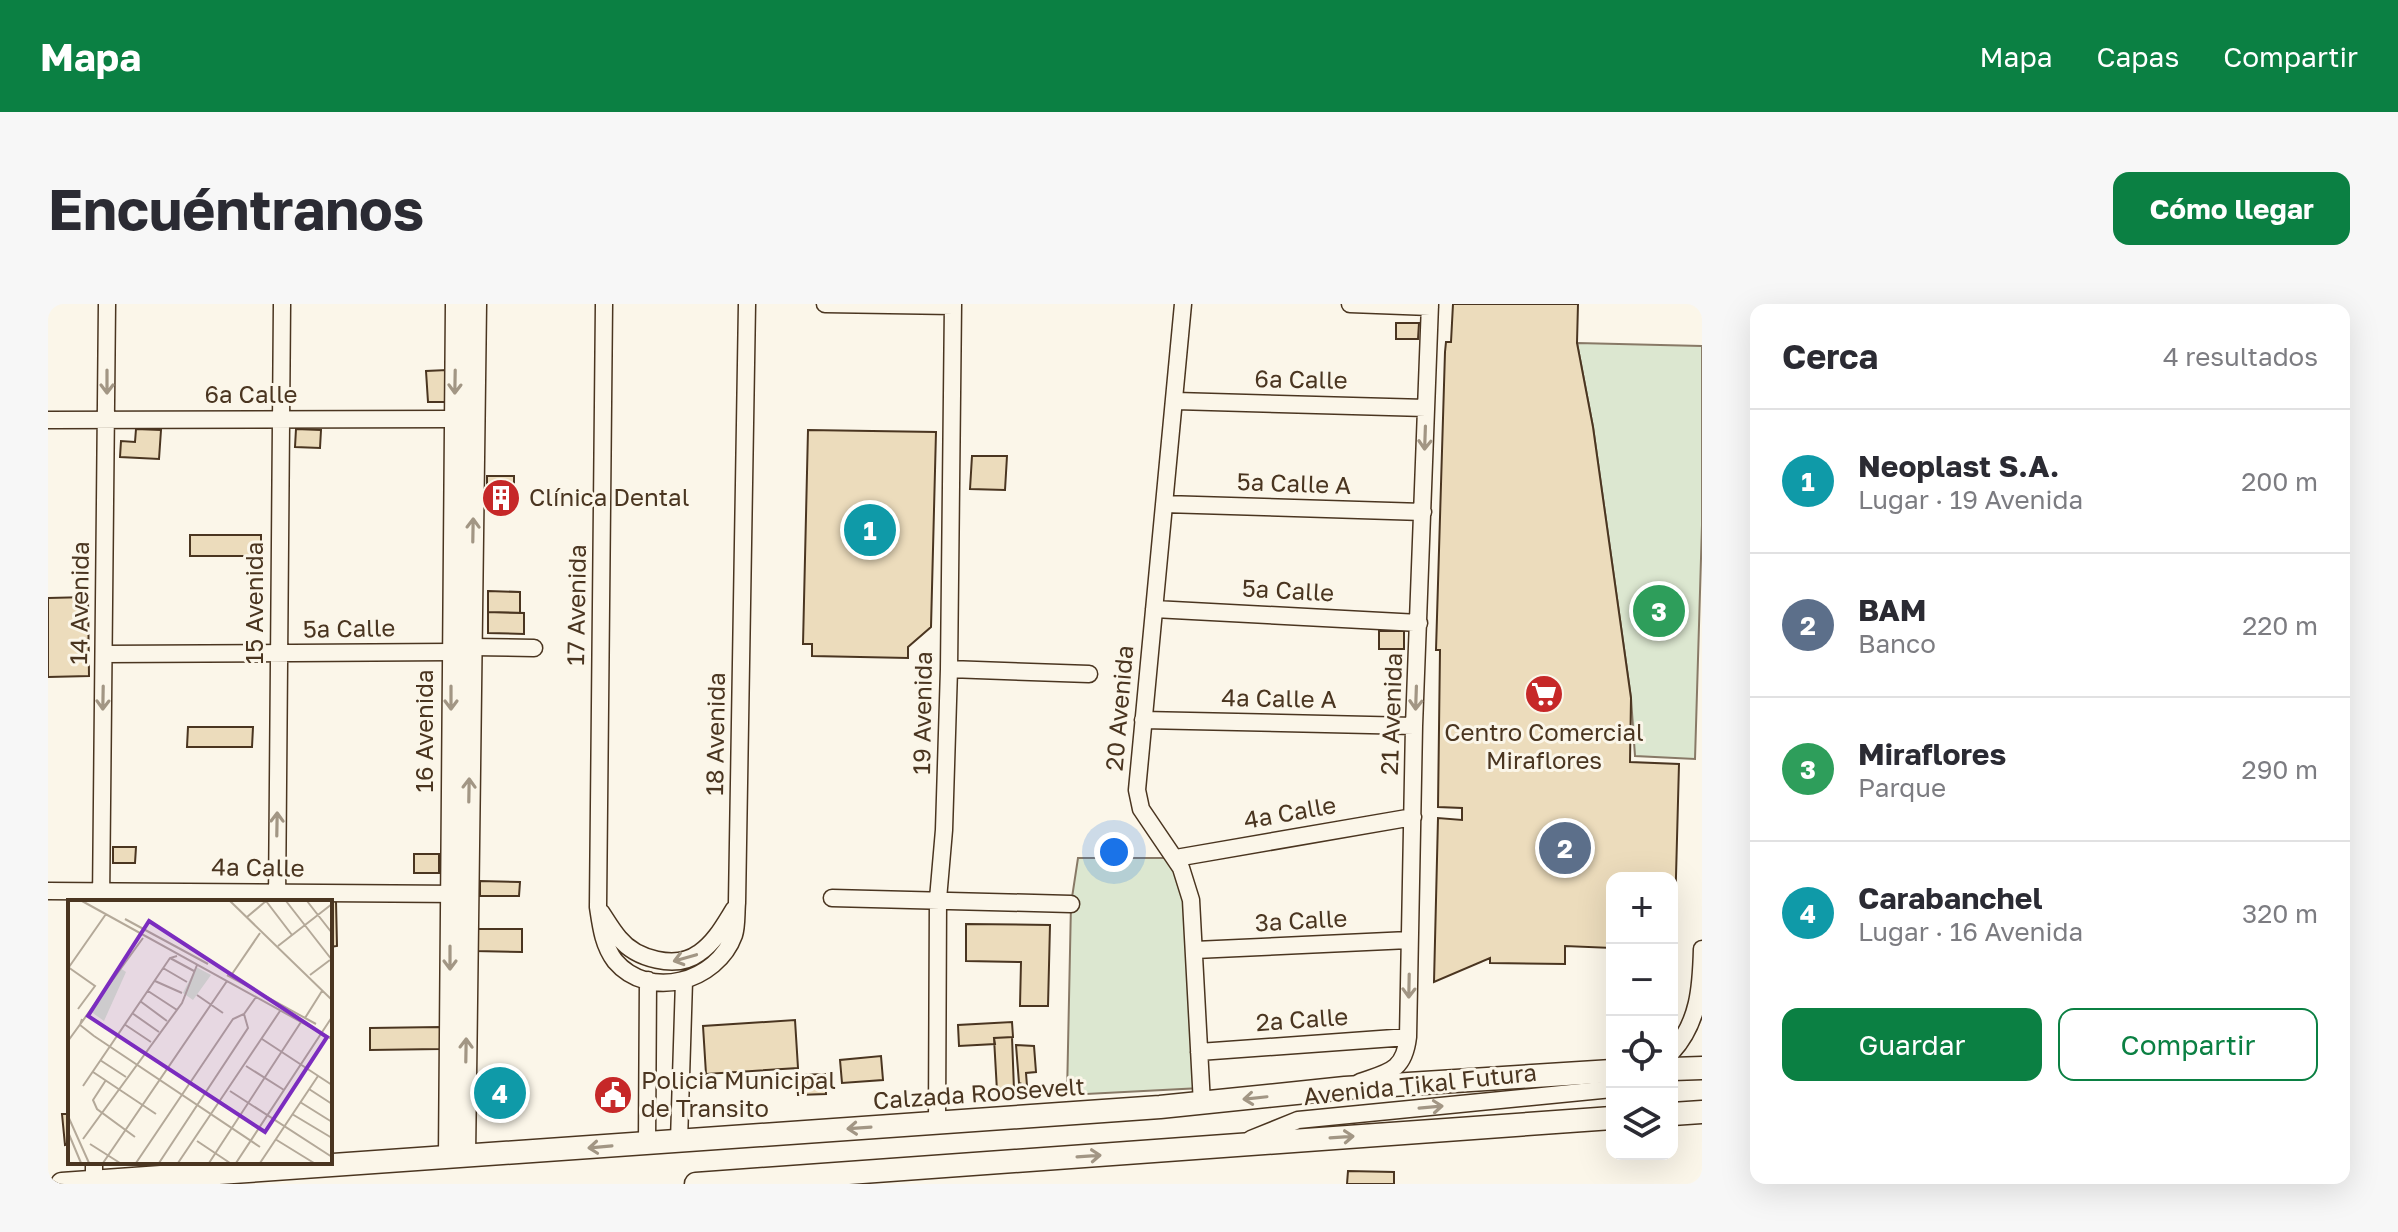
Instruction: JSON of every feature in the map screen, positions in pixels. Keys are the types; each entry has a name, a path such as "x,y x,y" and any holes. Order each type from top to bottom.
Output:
{"highway":[{"path":"1678,1069 1702,1068"},
{"name":"Calzada Roosevelt","path":"332,1163 1202,1104 1345,1088 1606,1071"},
{"path":"1678,1114 1702,1112"},
{"path":"696,1184 936,1175 1236,1145 1606,1118"},
{"name":"Calzada Roosevelt","path":"62,1184 94,1176 316,1164"}],"main road":[{"name":"16 Avenida","path":"456,304 454,419 461,649"},
{"name":"16 Avenida","path":"457,1157 461,649 476,304"}],"street":[{"name":"14 Avenida","path":"101,896 107,304"},
{"name":"15 Avenida","path":"277,897 282,304"},
{"name":"17 Avenida","path":"604,304 598,907 602,937 615,960 631,974 648,980"},
{"name":"18 Avenida","path":"684,981 703,972 720,958 734,934 737,903 747,304"},
{"path":"825,304 953,305"},
{"name":"20 Avenida","path":"1183,304 1137,790 1141,809 1176,858 1191,900 1202,1104"},
{"path":"1350,304 1430,305"},
{"name":"19 Avenida","path":"937,1123 938,899 944,830 949,669 953,305"},
{"name":"21 Avenida","path":"1345,1088 1393,1070 1402,1061 1408,1037 1414,726 1430,305"},
{"name":"6a Calle","path":"1176,401 1426,408"},
{"name":"6a Calle","path":"48,420 454,419"},
{"name":"5a Calle A","path":"1164,504 1423,512"},
{"name":"5a Calle","path":"1154,609 1419,623"},
{"name":"5a Calle","path":"104,654 279,654 534,648"},
{"path":"949,669 1089,674"},
{"name":"4a Calle A","path":"1143,720 1414,726"},
{"name":"4a Calle","path":"1176,858 1413,817"},
{"name":"4a Calle","path":"48,891 101,896 459,894"},
{"path":"832,898 1071,904"},
{"path":"598,907 621,941 644,956 670,962 697,955 718,936 737,903"},
{"name":"3a Calle","path":"1195,950 1409,940"},
{"path":"1678,1044 1694,1016 1701,986 1702,949"},
{"path":"647,1143 648,980 667,983 684,981 679,1141"},
{"name":"2a Calle","path":"1199,1052 1408,1037"},
{"name":"Avenida Tikal Futura","path":"1236,1145 1298,1120 1606,1090"}],"green space":[{"path":"1577,343 1702,346 1702,525 1695,759 1635,756 1631,698 1593,427"},
{"path":"1078,858 1176,858 1186,882 1201,1088 1067,1095 1071,904"}],"building":[{"path":"1453,304 1578,304 1577,343 1593,427 1631,698 1630,762 1679,764 1676,872 1606,872 1606,948 1565,946 1565,964 1490,963 1490,958 1434,982 1438,818 1462,820 1462,808 1438,807 1440,650 1436,650 1445,352 1446,342 1451,342"},
{"path":"1396,323 1419,323 1418,339 1396,339"},
{"path":"447,370 448,402 428,402 426,371"},
{"path":"136,429 161,430 159,459 120,457 121,441 135,442"},
{"path":"296,429 321,430 320,448 295,447"},
{"path":"808,430 936,432 931,627 908,647 908,658 812,656 812,644 803,644"},
{"path":"972,456 1007,456 1005,490 970,489"},
{"path":"487,476 514,476 514,491 487,492"},
{"name":"Clínica Dental","path":"514,491 514,505 488,505 487,492"},
{"path":"190,535 261,535 261,556 190,556"},
{"path":"488,591 520,592 520,613 488,612"},
{"path":"88,597 89,676 48,677 48,598"},
{"path":"488,612 524,613 524,634 488,633"},
{"path":"1379,631 1404,631 1404,649 1379,649"},
{"path":"188,727 253,727 252,747 187,747"},
{"path":"113,847 136,847 135,863 113,863"},
{"path":"414,854 439,854 439,873 414,873"},
{"path":"480,881 520,882 519,896 480,896"},
{"path":"332,901 336,901 337,946 332,947"},
{"path":"966,924 1050,925 1048,1006 1020,1006 1021,962 966,961"},
{"path":"476,929 522,929 522,952 475,951"},
{"path":"795,1020 798,1068 706,1074 703,1026"},
{"path":"1012,1022 1013,1037 994,1038 995,1044 959,1046 958,1025"},
{"path":"440,1027 440,1049 370,1050 370,1028"},
{"path":"1012,1037 1014,1090 997,1091 994,1038"},
{"path":"1016,1045 1034,1046 1036,1072 1026,1073 1027,1086 1019,1083"},
{"path":"881,1056 883,1080 842,1083 840,1060"},
{"path":"825,1074 826,1094 798,1095 797,1075"},
{"path":"520,1079 521,1105 479,1107 478,1081"},
{"path":"62,1114 68,1114 68,1144 65,1145"},
{"path":"1348,1171 1394,1172 1394,1184 1347,1184"}],"place":[{"name":"Clínica Dental","path":"501,498"},
{"name":"Neoplast S.A.","path":"870,530"},
{"name":"Miraflores","path":"1659,611"},
{"name":"Centro Comercial Miraflores","path":"1544,694"},
{"name":"BAM","path":"1565,848"},
{"name":"Carabanchel","path":"500,1093"},
{"name":"Policia Municipal de Transito","path":"613,1095"}]}
